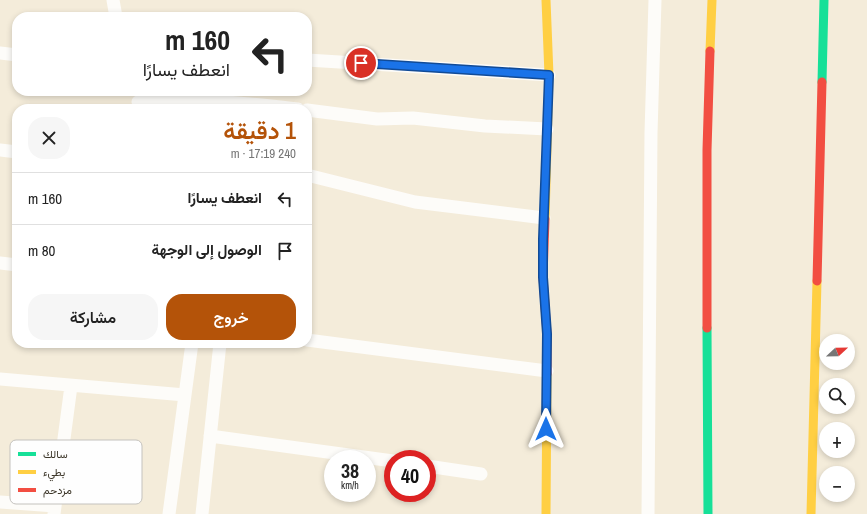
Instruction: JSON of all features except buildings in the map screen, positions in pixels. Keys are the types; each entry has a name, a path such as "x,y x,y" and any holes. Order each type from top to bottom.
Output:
{"street":[{"path":"113,0 115,12"},
{"path":"546,0 549,75 543,277 547,334 546,514"},
{"path":"648,514 651,133 655,0"},
{"path":"708,514 707,150 712,0"},
{"path":"811,514 824,0"},
{"path":"0,53 12,54"},
{"path":"312,60 549,75"},
{"path":"138,101 200,99 249,104"},
{"path":"312,111 377,119 413,118 485,126 547,129"},
{"path":"0,150 12,151"},
{"path":"312,176 415,202 544,218"},
{"path":"0,263 12,264"},
{"path":"312,341 547,371"},
{"path":"169,514 191,348"},
{"path":"202,514 219,348"},
{"path":"0,379 185,395"},
{"path":"64,440 71,386"},
{"path":"210,436 384,460"},
{"path":"436,467 481,474"},
{"path":"0,502 10,503"},
{"path":"14,504 54,510"}],"traffic: fast":[{"path":"822,82 824,0"},
{"path":"707,328 708,514"}],"traffic: slow":[{"path":"545,219 549,75 546,0"},
{"path":"710,51 712,0"},
{"path":"811,514 817,281"},
{"path":"546,514 547,374"}],"traffic: jam":[{"path":"707,328 707,150 710,51"},
{"path":"817,281 822,82"},
{"path":"545,219 543,277 547,334 547,374"}],"route":[{"path":"361,63 549,75 543,239 543,277 547,334 546,429"}]}
